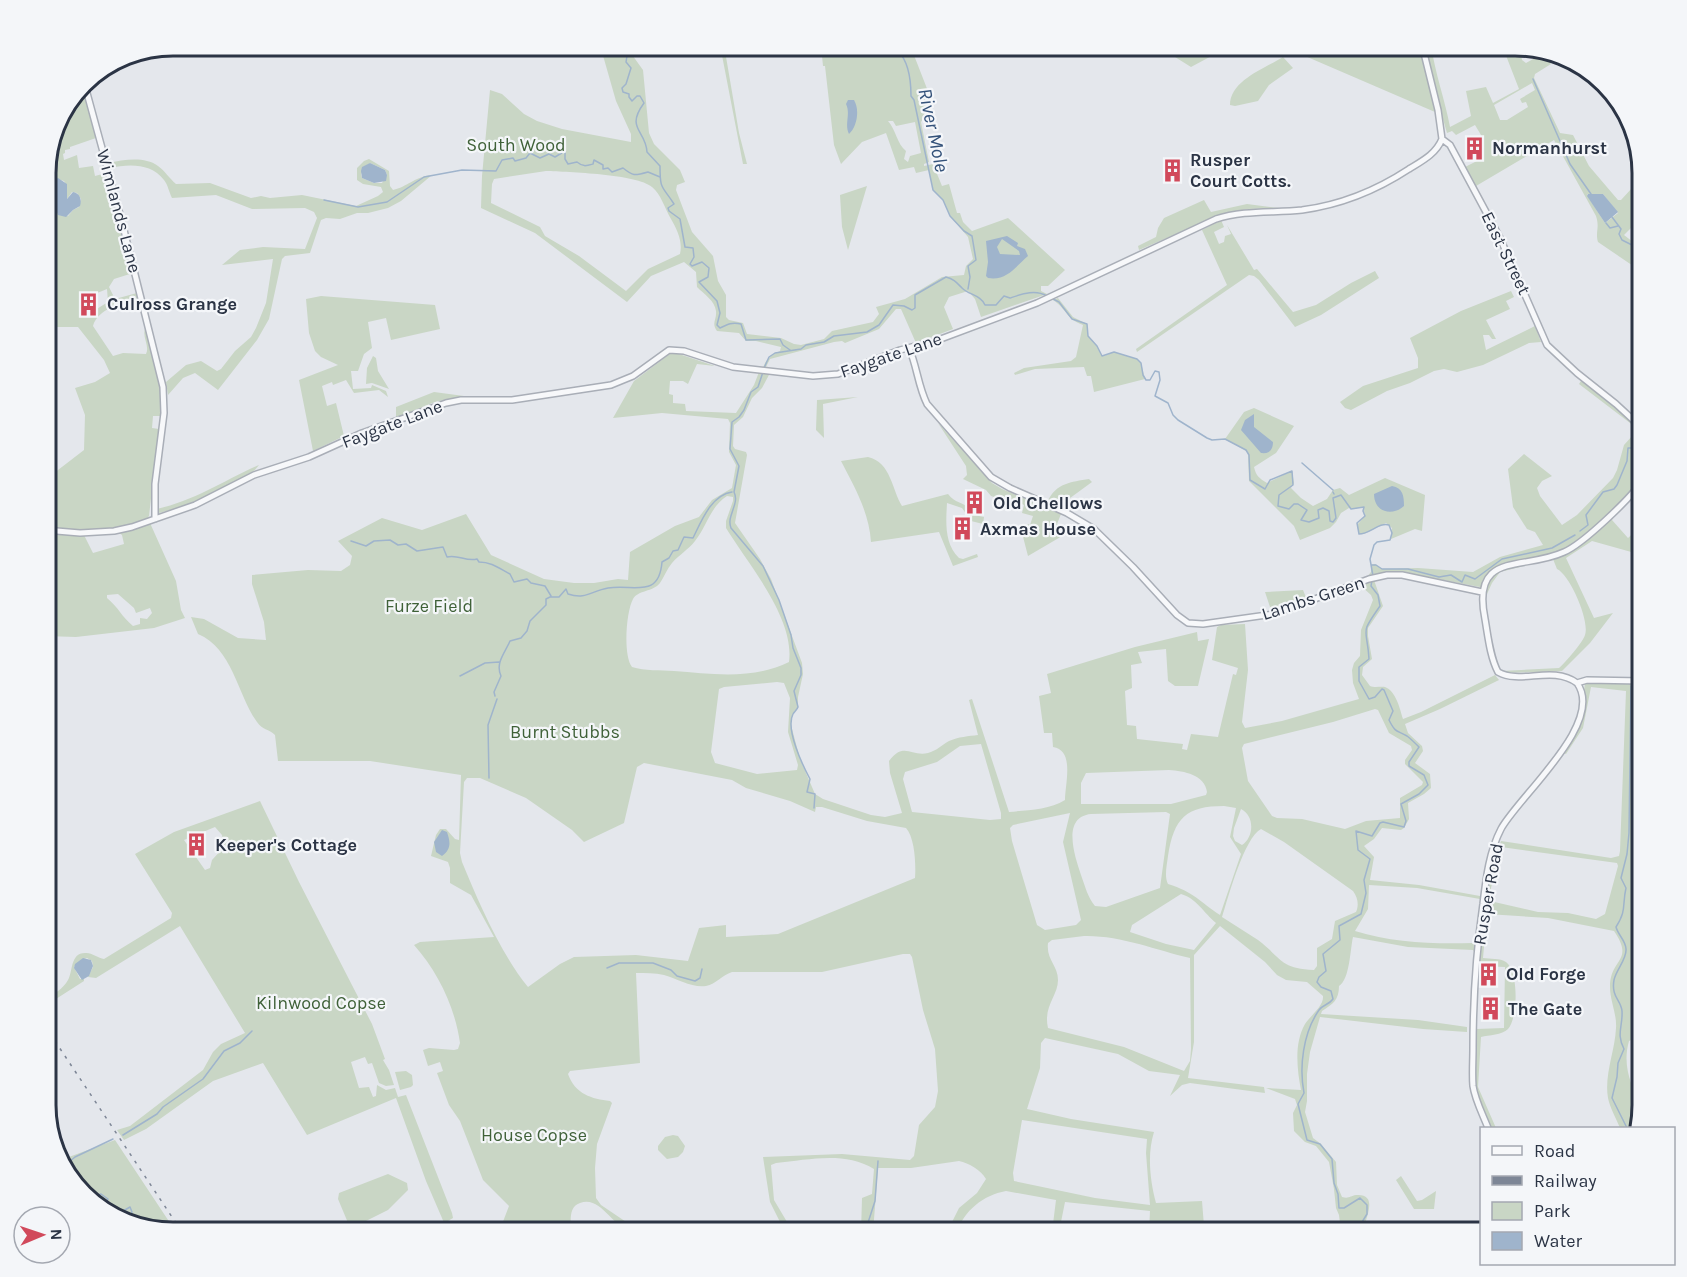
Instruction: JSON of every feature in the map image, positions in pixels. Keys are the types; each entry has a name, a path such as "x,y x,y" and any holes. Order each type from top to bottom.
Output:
{"street":[{"name":"East Street","path":"1425,56 1438,110 1442,139 1450,145 1500,238 1547,345 1632,419"},
{"name":"Wimlands Lane","path":"87,93 122,218 163,387 164,412 155,484 154,519"},
{"name":"Faygate Lane","path":"56,532 112,531 154,519 199,504 254,475 309,457 362,433 450,402 512,400 611,385 630,378 665,352 673,350 684,351 729,366 813,376 833,375 938,340 1050,297 1216,219 1247,212 1310,209 1372,190 1426,159 1442,139"},
{"name":"Lambs Green","path":"909,348 927,404 985,471 1010,488 1067,513 1094,529 1177,615 1188,623 1203,624 1274,614 1372,578 1391,574 1402,574 1482,592"},
{"path":"1632,494 1569,550 1500,568 1488,578 1482,592 1487,629 1498,672 1509,676 1560,676 1577,683 1587,680 1632,681"},
{"name":"Rusper Road","path":"1488,1127 1473,1088 1472,1008 1479,929 1490,860 1503,824 1558,756 1577,726 1582,698 1577,683"}],"green space":[{"name":"South Wood","path":"603,56 633,56 643,70 649,133 654,144 680,170 685,182 677,185 676,190 692,232 713,256 718,281 726,295 726,317 729,320 743,323 747,334 781,338 801,345 824,339 832,331 873,322 879,314 876,307 905,299 942,277 964,275 966,266 973,259 968,237 950,216 943,200 933,190 929,170 916,173 914,167 899,170 886,133 862,142 841,164 834,145 822,56 914,56 933,104 921,122 929,162 924,166 933,164 942,186 949,184 957,213 960,213 963,222 972,231 1008,218 1065,270 1048,286 1041,286 1041,291 1047,294 981,317 975,299 968,291 949,297 944,307 953,329 916,343 901,309 896,309 879,329 845,343 834,342 770,359 765,369 763,368 767,360 780,351 781,347 746,341 739,333 717,331 714,326 716,311 714,304 697,287 696,272 684,262 651,276 627,302 535,233 481,208 490,90 502,94 524,114 562,129 631,142 631,134 616,101","holes":["888,121 893,121 896,126 915,122 921,153 910,156 908,162 904,159 906,151","546,171 618,176 652,187 677,231 681,245 680,254 648,269 626,291 579,256 545,236 540,227 491,203 494,179"]},
{"path":"722,56 726,56 739,133 747,164 743,164"},
{"path":"1176,56 1212,56 1191,67"},
{"path":"1305,56 1422,56 1435,112"},
{"path":"1425,56 1433,56 1450,127 1471,116 1466,91 1486,87 1493,103 1519,89 1506,56 1521,56 1526,63 1535,58 1549,61 1551,64 1535,74 1534,78 1560,133 1573,135 1589,166 1618,200 1621,200 1632,188 1632,227 1624,235 1632,241 1632,265 1598,242 1596,216 1554,140 1476,186 1465,167 1481,159 1477,150 1484,140 1475,125 1456,135 1452,131 1447,133","holes":["1532,83 1535,90 1520,99 1522,103 1526,102 1528,107 1507,120 1500,120 1494,105","1603,194 1618,213 1605,223 1587,195"]},
{"path":"1283,57 1293,68 1269,85 1258,101 1230,105 1236,88 1242,82"},
{"path":"85,96 96,138 65,150 64,160 77,155 79,168 93,166 95,176 106,173 133,273 114,279 109,287 115,299 137,293 138,298 105,311 93,326 113,356 123,353 146,354 145,329 160,380 161,416 153,416 152,428 159,429 149,516 146,520 108,529 84,531 56,528 56,472 84,450 85,415 75,388 95,382 110,373 104,360 78,327 56,327 56,210 68,216 79,207 81,199 77,193 72,192 67,199 67,186 64,181 56,178 56,157 64,127 75,107","holes":["107,289 108,302 87,315 80,300"]},
{"path":"369,159 389,171 390,186 393,190 432,175 401,201 388,208 357,213 340,219 321,220 310,253 285,256 282,259 269,319 257,340 218,390 195,373 183,378 168,395 166,382 186,365 201,361 217,371 221,369 235,351 251,337 256,328 266,303 273,259 222,265 240,250 263,247 305,249 317,218 314,212 305,208 252,209 216,195 172,198 165,182 153,170 139,166 110,168 108,163 147,161 158,166 176,184 210,183 251,198 302,195 356,206 383,192 381,187 363,184 357,180 357,168","holes":["370,163 385,170 387,175 382,183 374,183 362,178 361,174"]},
{"path":"867,186 848,250 842,227 840,195"},
{"path":"1204,200 1211,212 1247,204 1279,208 1247,209 1220,215 1139,250 1138,246 1156,237 1164,218"},
{"path":"1221,220 1224,227 1214,232 1219,244 1224,242 1225,236 1231,234 1227,225 1254,270 1257,269 1293,312 1316,305 1375,271 1379,278 1321,315 1295,327 1259,280 1249,275 1137,352 1136,349 1227,285 1202,230"},
{"path":"1511,291 1514,297 1506,301 1510,309 1486,320 1496,339 1483,335 1486,350 1535,326 1541,342 1529,343 1483,365 1457,372 1444,369 1434,371 1387,391 1351,410 1345,408 1340,402 1363,386 1418,368 1418,358 1410,338 1461,311"},
{"path":"321,296 435,305 440,329 391,340 386,318 368,322 372,348 364,354 358,371 351,371 353,389 371,388 372,385 386,391 388,397 379,390 354,393 346,380 322,386 327,406 336,403 344,436 313,451 299,380 338,365 321,357 315,351 309,333 306,299"},
{"path":"1058,298 1073,317 1087,324 1088,336 1101,355 1114,352 1137,359 1141,363 1145,379 1094,392 1091,376 1087,376 1084,367 1035,369 1015,375 1014,373 1024,368 1071,361 1076,357 1083,325 1069,317 1053,300"},
{"path":"671,353 715,366 697,364 688,384 683,381 670,381 669,394 673,395 673,403 685,404 686,411 736,413 754,385 759,372 770,373 762,388 752,398 743,417 734,425 733,446 735,449 746,452 747,455 735,523 771,579 802,663 803,674 798,707 792,715 791,725 800,759 815,794 823,799 871,815 885,817 902,813 890,773 889,761 894,755 903,751 928,753 949,741 978,735 969,700 972,699 1009,812 1045,808 1065,800 1067,769 1064,754 1060,749 1053,747 1052,733 1044,733 1039,696 1051,693 1047,674 1135,647 1197,632 1198,641 1209,639 1198,686 1175,686 1168,681 1166,649 1138,652 1142,663 1131,665 1132,688 1125,691 1127,725 1136,726 1137,739 1183,744 1182,749 1187,750 1191,734 1218,737 1233,674 1236,675 1238,668 1212,660 1217,627 1221,625 1245,624 1248,670 1242,722 1245,728 1282,721 1359,699 1353,683 1352,670 1360,656 1361,630 1373,600 1361,586 1374,580 1383,606 1368,628 1372,659 1363,667 1362,675 1370,686 1385,687 1392,692 1403,719 1495,675 1499,680 1405,724 1408,733 1422,746 1423,751 1415,763 1430,774 1431,788 1408,803 1409,819 1404,828 1401,830 1382,828 1374,839 1364,846 1374,857 1370,880 1419,885 1480,896 1480,899 1417,888 1369,885 1368,909 1355,931 1413,942 1473,943 1476,941 1493,862 1501,841 1611,858 1619,856 1626,691 1591,687 1583,728 1566,754 1563,753 1580,722 1585,683 1632,684 1632,1040 1629,1041 1627,1050 1627,1067 1632,1085 1630,1127 1620,1127 1608,1098 1607,1089 1616,1028 1610,987 1611,978 1622,955 1620,941 1614,931 1548,918 1487,914 1483,958 1506,962 1513,975 1516,995 1514,1015 1508,1029 1499,1034 1481,1037 1478,1087 1496,1127 1492,1127 1476,1090 1476,1029 1504,1028 1505,967 1480,966 1479,958 1473,950 1408,947 1353,937 1349,964 1343,982 1339,986 1338,995 1321,1014 1418,1020 1467,1027 1467,1032 1320,1017 1310,1052 1305,1112 1313,1138 1336,1162 1337,1185 1342,1197 1363,1196 1368,1199 1369,1203 1366,1222 1340,1222 1329,1162 1316,1146 1305,1142 1294,1131 1293,1113 1297,1105 1295,1099 1266,1088 1301,1090 1298,1065 1299,1039 1305,1024 1319,1007 1323,996 1307,982 1286,980 1277,975 1265,962 1220,926 1194,955 1194,1042 1188,1078 1264,1087 1265,1093 1190,1083 1182,1085 1170,1096 1180,1075 1149,1071 1118,1054 1045,1038 1041,1043 1040,1068 1027,1109 1071,1119 1154,1132 1150,1168 1156,1203 1202,1201 1204,1222 1149,1222 1150,1211 1065,1202 1061,1222 1053,1222 1056,1200 1006,1191 982,1200 961,1222 952,1222 959,1208 977,1193 986,1179 974,1167 959,1161 911,1168 878,1168 874,1222 861,1222 862,1198 872,1194 874,1169 851,1160 826,1158 771,1165 774,1200 787,1222 780,1222 770,1202 763,1157 842,1154 910,1160 914,1156 919,1125 935,1107 938,1091 935,1049 923,1010 912,957 910,954 903,954 822,972 732,972 706,986 690,984 661,974 636,973 640,1063 570,1071 568,1074 580,1091 612,1103 597,1144 596,1198 601,1205 626,1222 615,1222 601,1208 587,1202 576,1205 571,1215 571,1222 503,1222 509,1206 483,1180 460,1121 449,1105 437,1073 443,1071 440,1062 428,1066 423,1050 429,1048 454,1050 458,1049 460,1043 450,1003 438,978 414,945 420,942 494,937 471,895 450,883 448,862 431,856 436,835 440,829 446,829 455,839 459,840 461,775 370,761 278,761 275,735 257,722 227,661 210,641 198,634 191,617 204,619 238,638 266,640 264,622 252,584 252,575 308,570 341,571 350,565 352,556 338,541 382,518 422,530 466,514 491,555 544,579 574,583 628,580 630,552 675,526 699,517 712,500 732,488 736,465 729,452 730,423 728,419 662,413 613,418 634,381","holes":["727,496 733,497 726,528 778,610 789,645 789,662 775,668 747,674 647,670 632,667 627,654 626,634 633,599 660,583 672,563 695,541 721,500","784,683 790,698 788,732 798,765 797,770 757,774 715,763 711,752 719,689","1375,709 1378,710 1389,733 1411,746 1412,750 1405,764 1423,782 1422,785 1400,798 1400,818 1366,821 1345,829 1302,819 1277,818 1272,816 1248,781 1242,748 1244,744","981,744 1001,819 990,820 912,812 903,779 905,772 937,762 960,746","644,763 732,780 746,788 790,801 815,812 816,807 822,807 867,821 906,828 913,845 915,878 778,934 726,937 726,925 699,928 688,961 636,955 574,957 528,987 499,943 462,862 460,853 464,782 467,778 480,778 526,798 572,830 584,842 624,823 637,767","1169,770 1193,775 1202,782 1207,792 1206,795 1171,804 1081,804 1081,783 1086,773","1224,806 1236,808 1230,837 1241,854 1220,915 1190,894 1168,884 1167,881 1168,856 1178,823 1200,808","1241,809 1249,816 1251,832 1242,845 1235,841 1234,828","1166,812 1170,814 1160,888 1106,907 1095,906 1087,892 1072,839 1076,822 1091,814","1070,813 1063,842 1081,920 1076,925 1045,930 1037,925 1010,828 1013,825","1261,829 1284,842 1355,894 1358,902 1356,912 1335,921 1332,939 1317,948 1317,966 1314,970 1287,964 1258,940 1222,917 1232,883 1249,844","1501,847 1617,863 1618,866 1605,914 1596,919 1568,913 1538,912 1490,901 1489,896","1181,894 1196,902 1216,923 1194,950 1166,944 1130,932 1132,925","1097,936 1124,940 1190,958 1191,1049 1190,1061 1184,1071 1124,1047 1048,1028 1047,1013 1058,980 1050,958 1048,943 1052,940","1022,1120 1147,1139 1150,1205 1095,1198 1014,1181 1013,1173"]},
{"path":"373,356 376,358 378,371 389,389 372,383 366,384 367,368"},
{"path":"1581,381 1632,418 1632,426 1630,423 1579,384"},
{"path":"434,392 464,396 435,402 396,418 396,407"},
{"path":"858,397 823,404 824,438 816,430 817,400"},
{"path":"1254,408 1294,426 1276,453 1254,467 1262,480 1267,483 1292,471 1294,483 1291,488 1313,506 1327,499 1333,490 1340,488 1349,495 1385,478 1425,495 1422,531 1415,529 1391,539 1392,528 1386,523 1364,534 1359,534 1357,525 1365,516 1363,507 1349,508 1341,513 1330,528 1300,540 1294,526 1249,481 1248,452 1225,439 1244,412"},
{"path":"938,423 992,483 1061,514 1057,524 1069,532 1028,556 1022,533 1028,524 1030,525 1033,516 1022,513 1024,505 1014,500 1012,503 991,496 986,490 963,479 967,475 966,466"},
{"path":"1632,436 1632,494 1623,502 1612,520 1628,538 1632,534 1632,552 1592,541 1566,558 1594,618 1613,613 1590,643 1562,671 1507,673 1501,671 1559,668 1574,652 1585,635 1585,620 1578,599 1568,580 1557,569 1553,559 1500,572 1487,594 1480,587 1401,572 1380,573 1367,577 1371,572 1371,565 1375,564 1382,569 1418,568 1473,572 1500,557 1543,545 1535,532 1527,529 1513,507 1508,469 1524,454 1552,476 1542,481 1537,488 1540,496 1562,525 1577,515 1613,478 1624,445"},
{"path":"868,457 876,460 886,470 902,506 948,494 971,510 974,515 984,517 983,524 971,521 962,508 947,503 948,539 954,552 963,559 977,554 978,557 953,566 939,532 871,542 864,510 841,461"},
{"path":"259,465 254,471 192,504 157,512 157,509 197,496"},
{"path":"1089,479 1092,482 1066,501 1069,505 1065,509 1048,501 1055,490 1060,487"},
{"path":"150,523 176,581 181,610 185,618 154,628 76,637 56,636 56,533 84,535 93,553 124,544 122,535 118,532","holes":["118,594 134,608 136,613 150,608 152,613 147,619 140,618 140,624 133,626 107,598 107,595"]},
{"path":"1303,590 1307,600 1271,610 1265,592"},
{"name":"Kilnwood Copse","path":"260,801 372,1024 385,1059 383,1060 394,1085 386,1086 379,1083 372,1063 368,1064 365,1057 351,1062 359,1088 369,1087 373,1097 376,1096 377,1085 386,1090 395,1088 398,1097 406,1095 452,1213 453,1218 448,1222 444,1222 426,1181 396,1098 307,1135 263,1063 213,1081 146,1129 124,1140 117,1130 130,1126 203,1070 213,1052 221,1044 245,1033 180,926 96,978 88,977 93,967 92,961 87,958 81,960 74,967 80,979 84,981 56,999 56,992 70,977 74,959 77,956 87,953 104,959 171,918 172,913 135,854 174,832","holes":["215,827 222,835 224,847 212,860 210,868 205,870 184,840"]},
{"path":"406,1071 412,1075 413,1085 400,1090 395,1072"},
{"path":"678,1136 685,1146 678,1157 667,1159 658,1150 658,1146 665,1137"},
{"path":"115,1140 169,1222 135,1215 107,1202 84,1182 69,1157"},
{"path":"388,1174 407,1183 408,1190 388,1210 364,1222 348,1222 338,1199 339,1193"},
{"path":"1401,1176 1417,1201 1436,1191 1434,1209 1414,1209 1396,1180"}],"water":[{"path":"848,100 854,100 857,113 854,127 849,134 846,104"},
{"path":"370,163 385,170 386,181 374,183 362,178 362,167"},
{"path":"56,179 67,184 67,199 73,192 81,199 80,206 66,217 58,215 56,210"},
{"path":"1588,194 1603,194 1618,212 1605,223 1587,196"},
{"path":"1007,236 1018,243 1017,246 1025,249 1028,256 1006,275 988,278 986,276 988,262 986,241","holes":["1002,239 1019,251 1020,255 1000,254 997,247"]},
{"path":"1254,414 1254,427 1273,442 1271,449 1266,453 1261,453 1241,430 1245,420"},
{"path":"1392,486 1402,493 1404,506 1394,511 1384,511 1377,505 1374,494"},
{"path":"442,830 447,832 449,845 442,856 436,852 434,842"},
{"path":"83,958 91,960 93,966 89,976 82,980 74,968 75,964"}],"waterway":[{"path":"620,56 627,56"},
{"path":"627,56 626,62 631,68 626,84 622,88 623,92 629,94 632,101 640,96 644,103 636,124 647,152 660,166 661,184 674,204 668,208 680,219 685,247 693,248 694,257 690,264 692,266 702,262 709,268 708,277 699,282 717,301 720,313 717,325 720,328 735,323 741,324 746,340 780,339 783,345 790,350"},
{"name":"River Mole","path":"902,56 910,78 911,96 914,100 933,190 943,200 950,216 972,236 976,260 968,266 970,277 968,289"},
{"path":"1533,79 1570,164 1591,194"},
{"path":"324,200 358,207 387,202 424,177 462,170 496,171 502,160 513,158 515,161 526,158 530,153 540,158 549,154 555,157 565,151 568,164 577,162 586,166 593,164 594,160 603,165 603,169 608,168 612,172 623,168 629,173 648,172 660,177"},
{"path":"1612,217 1621,229 1619,234 1622,240 1632,245"},
{"path":"1606,223 1610,228 1618,226"},
{"path":"764,368 769,357 775,353 801,349 806,345 824,342 834,336 867,332 879,325 893,305 904,306 912,310 915,308 915,295 946,277 981,299 985,305 996,305 1004,296 1010,298 1033,293 1047,296"},
{"name":"River Mole","path":"1051,298 1059,302 1072,319 1087,324 1088,336 1102,356 1114,352 1137,359 1141,363 1146,380 1150,380 1155,371 1159,372 1160,380 1155,396 1168,403 1178,420 1207,438 1225,439 1246,450 1249,455 1250,480 1265,489 1270,480 1292,471 1293,485 1279,495 1278,506 1289,509 1294,504 1298,504 1307,510 1301,520 1309,522 1319,518 1318,510 1323,508 1329,511 1330,521 1333,522 1336,518 1333,498 1341,495 1351,509 1364,507 1365,516 1357,523 1359,534 1382,525 1389,525 1392,533 1390,540 1377,542 1374,545 1370,559 1373,576"},
{"path":"763,372 758,387 751,392 744,410 732,422 730,449 739,466 730,524 763,566 779,600 801,668 801,675 794,691 798,707 793,714 791,729 810,779 807,792 815,794 814,808"},
{"path":"1580,531 1588,525 1586,515 1603,492 1614,489 1617,485 1627,461 1628,448 1632,448"},
{"path":"1302,463 1333,490"},
{"path":"551,597 559,597 566,589 568,594 579,596 608,588 650,585 660,574 662,562 669,558 673,551 678,550 684,537 693,538 703,517 718,498 732,492"},
{"path":"1372,565 1382,569 1408,569 1439,577 1451,575 1462,582 1465,575 1475,579 1502,559 1552,548 1575,535"},
{"path":"351,541 366,546 374,541 390,540 398,545 406,544 417,551 443,547 447,557 477,559 479,562 492,564 510,574 514,582 527,579 531,583 545,586 551,596"},
{"name":"River Mole","path":"1362,1222 1367,1214 1367,1205 1360,1198 1344,1208 1339,1208 1332,1159 1320,1144 1307,1140 1298,1104 1304,1093 1302,1061 1309,1029 1320,1008 1333,999 1331,991 1321,987 1317,982 1326,971 1323,954 1340,940 1339,926 1361,914 1366,893 1364,880 1370,859 1358,850 1356,831 1372,836 1383,822 1404,827 1406,821 1401,804 1419,794 1428,785 1424,775 1409,766 1409,762 1419,747 1407,736 1395,730 1391,724 1389,720 1393,711 1384,690 1382,689 1375,697 1369,699 1359,681 1359,667 1369,659 1367,627 1380,606 1378,595 1371,586 1372,580"},
{"path":"495,696 494,692 501,676 499,671 501,658 510,641 521,638 527,631 530,621 546,605 546,599 550,597"},
{"path":"460,676 485,663 499,662"},
{"path":"1626,1127 1612,1098 1618,1063 1624,1049 1620,1034 1622,1011 1613,986 1615,976 1626,953 1625,943 1616,927 1623,912 1626,888 1621,878 1629,833 1631,686"},
{"path":"489,778 488,725 497,699"},
{"path":"607,968 619,963 653,963 671,970 677,976 695,981 700,978 702,969"},
{"path":"123,1135 157,1114 163,1107 203,1079 224,1051 240,1043 252,1031"},
{"path":"70,1161 113,1139"},
{"path":"868,1222 875,1201 878,1161"},
{"path":"98,1195 101,1194 108,1199 106,1201"},
{"path":"124,1210 130,1207 132,1214"}],"railway":[{"path":"56,1043 175,1222"}],"place":[{"name":"Normanhurst","path":"1474,148"},
{"name":"Rusper Court Cotts.","path":"1172,170"},
{"name":"Culross Grange","path":"89,304"},
{"name":"Old Chellows","path":"975,503"},
{"name":"Axmas House","path":"962,529"},
{"name":"Keeper's Cottage","path":"197,845"},
{"name":"Old Forge","path":"1488,974"},
{"name":"The Gate","path":"1490,1009"}],"park label":[{"name":"Furze Field","path":"429,606"},
{"name":"Burnt Stubbs","path":"565,732"},
{"name":"House Copse","path":"534,1135"}]}
